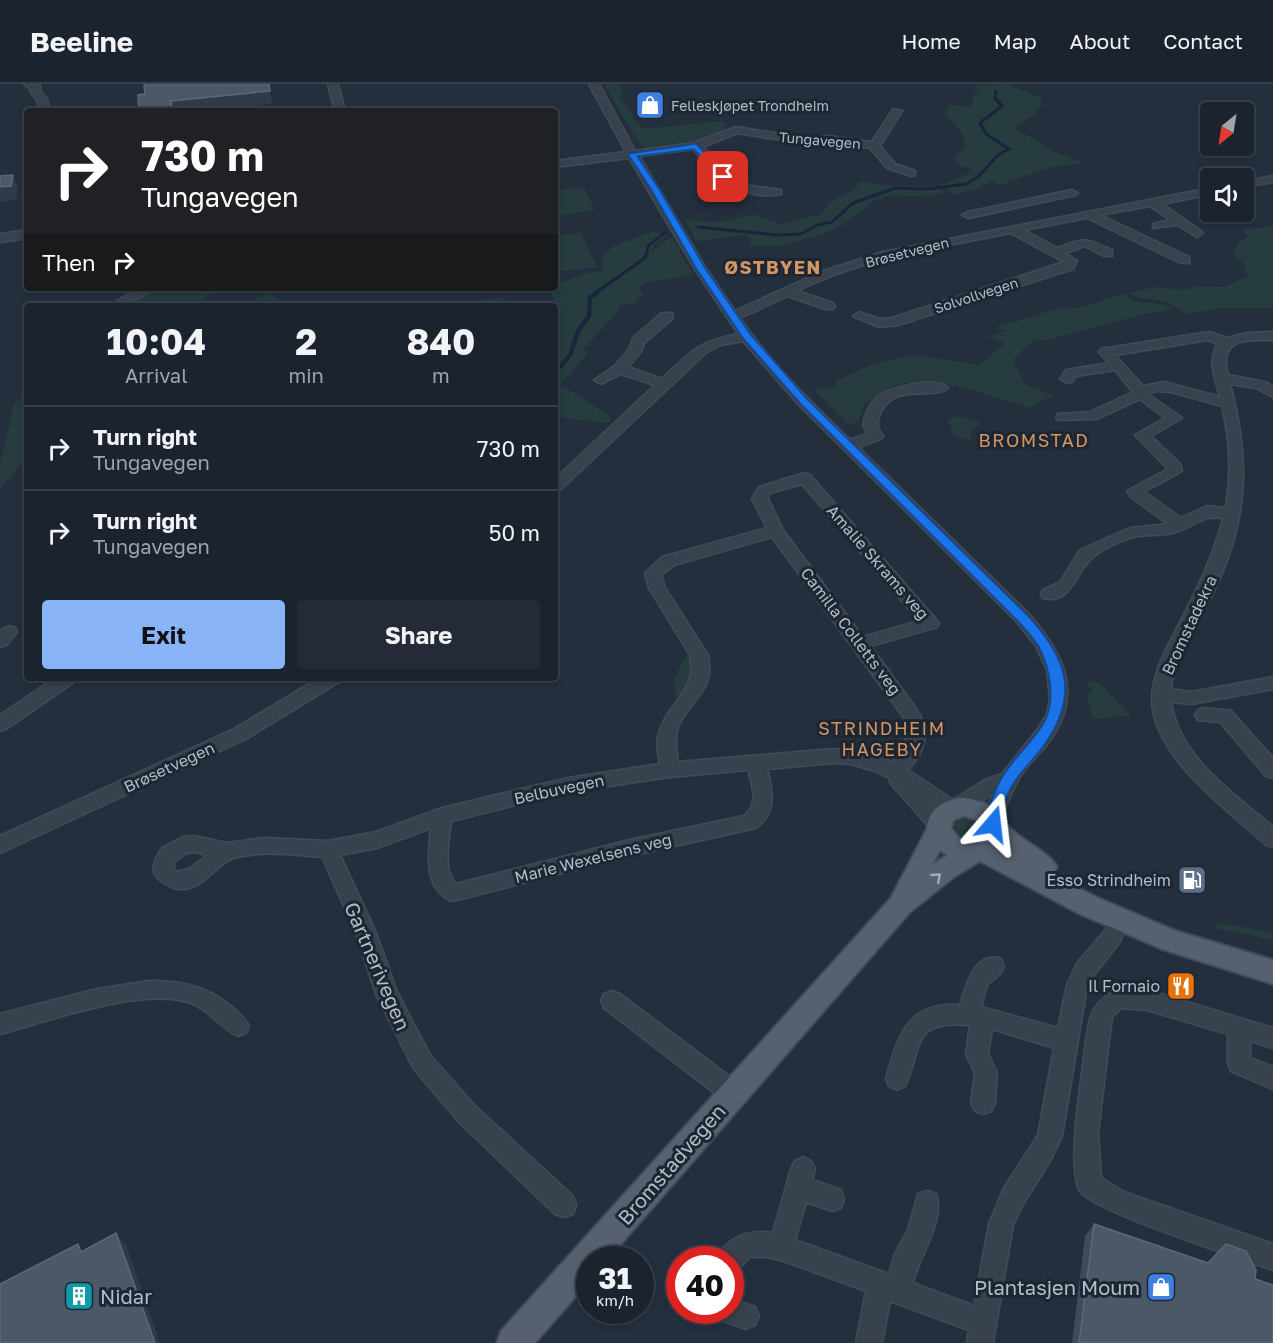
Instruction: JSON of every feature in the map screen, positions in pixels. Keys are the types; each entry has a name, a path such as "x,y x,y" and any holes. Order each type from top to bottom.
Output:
{"main road":[{"path":"1273,957 1185,933 1112,903 1031,859 986,839 956,848 948,843 946,817 979,811 986,839 1119,920 1206,954 1273,972"},
{"name":"Bromstadvegen","path":"901,904 911,880 946,817"},
{"name":"Bromstadvegen","path":"513,1343 901,904 986,839"}],"street":[{"path":"17,84 32,88 42,99 44,108"},
{"path":"333,84 339,108"},
{"name":"Bromstadvegen","path":"594,84 632,154 746,336 803,401 1023,618 1041,637 1052,657 1060,695 1055,717 1039,742 1009,779 995,809 986,839"},
{"name":"Tungavegen","path":"897,111 885,124 876,150 887,163 911,173"},
{"name":"Tungavegen","path":"558,164 696,146 728,132 744,131 806,141 830,139 876,146"},
{"path":"696,146 723,177 733,183 752,190 777,192"},
{"path":"1254,182 1273,179"},
{"path":"968,215 1072,193"},
{"name":"Brøsetvegen","path":"730,312 760,305 826,274 889,255 934,244 1200,193"},
{"path":"1034,202 1060,220"},
{"path":"1152,202 1197,233"},
{"path":"1088,214 1185,260"},
{"path":"1157,226 1180,221"},
{"name":"Solvollvegen","path":"859,316 879,323 893,322 1069,266 1071,261 1013,229"},
{"path":"0,238 24,234"},
{"path":"1054,253 1086,242 1108,253"},
{"path":"120,303 144,291"},
{"path":"787,292 830,306"},
{"path":"601,380 620,369 635,350 638,342 667,316"},
{"path":"558,484 702,349 717,342 746,336"},
{"path":"1180,525 1135,492 1136,489 1173,473 1176,469 1142,435 1175,418 1147,400 1106,352 1209,336 1228,343 1246,336 1273,336"},
{"name":"Bromstadekra","path":"1228,343 1221,349 1218,357 1238,452 1237,488 1232,514 1213,576 1165,673 1161,694 1164,718 1182,752 1273,838"},
{"path":"1067,380 1071,373 1118,366"},
{"path":"620,369 665,384"},
{"path":"1222,378 1253,383 1273,393"},
{"path":"1063,417 1092,416 1151,388 1173,387 1204,399 1228,402"},
{"path":"848,445 876,436 869,425 875,406 883,400 916,388 941,388"},
{"name":"Amalie Skrams veg","path":"764,490 805,478 931,623 861,643"},
{"name":"Camilla Colletts veg","path":"764,490 760,499 776,531 861,643 914,718 918,731 916,744 904,763 894,772"},
{"path":"1049,594 1066,586 1083,558 1092,550 1128,533 1180,525 1207,511 1232,514"},
{"path":"670,770 667,736 672,721 698,684 703,668 699,655 657,588 653,573 668,561 776,531"},
{"path":"0,724 64,681"},
{"name":"Brøsetvegen","path":"0,845 240,734 328,681"},
{"path":"1161,694 1191,699 1269,689"},
{"path":"1204,715 1225,716 1273,771"},
{"name":"Belbuvegen","path":"227,851 266,846 328,849 377,840 442,816 568,785 670,770 846,756 870,760 894,772 903,787 946,817"},
{"name":"Marie Wexelsens veg","path":"442,816 438,862 448,891 453,893 634,847 749,823 761,813 762,807 763,794 756,764"},
{"name":"Bromstadvegen","path":"946,817 992,785 1009,779"},
{"name":"Gartnerivegen","path":"328,849 366,933 387,994 422,1062 467,1114 564,1205"},
{"path":"743,1246 763,1242 781,1247 889,1288 982,1332 1001,1224 1012,1197 1042,1153 1050,1136 1072,1007 1080,980 1112,937 1119,920"},
{"path":"983,1103 986,1073 977,1054 975,1016 978,980 993,966"},
{"path":"0,1024 147,989 193,994 213,1004 238,1026"},
{"path":"1273,1038 1129,996 1113,1000 1108,1003 1101,1017 1086,1132 1089,1185 1117,1202 1273,1257"},
{"name":"Bromstadvegen","path":"612,1001 733,1093"},
{"path":"897,1079 909,1041 921,1023 940,1015 975,1016 1066,1041"},
{"path":"1239,1028 1239,1064 1273,1078"},
{"path":"781,1247 801,1178 832,1199"},
{"path":"869,1343 889,1288 919,1234 927,1203"}],"green space":[{"path":"604,84 621,84 622,95 619,97 642,129 722,121 726,124 715,137 704,142 680,147 648,149 642,146 631,131 633,130 630,129"},
{"path":"1007,84 1040,97 1042,105 1033,116 1013,127 1055,152 1085,163 1051,167 1000,185 992,181 974,190 954,195 941,185 967,174 971,169 960,166 955,159 964,147 964,138 944,113 952,105 971,107 975,92 979,95 974,85"},
{"path":"864,181 877,185 938,187 944,193 928,197 891,195 872,202 849,221 827,233 782,246 749,246 751,239 746,235 696,241 685,220 718,222 753,215 780,224 819,215 832,201 858,188 856,184"},
{"path":"584,189 595,210 558,216 558,191"},
{"path":"1273,226 1273,308 1222,308 1188,314 1168,303 1141,298 1130,293 1155,287 1184,290 1197,286 1223,287 1248,277 1244,264 1233,256 1238,243 1248,237 1242,230"},
{"path":"654,231 668,236 657,242 650,252 672,237 693,275 645,283 637,288 644,293 633,304 621,304 616,313 583,350 589,352 560,384 612,418 607,423 558,417 558,350 561,344 558,344 558,303 555,303 550,291 558,291 558,284 583,274 604,270 602,258 612,247","holes":["647,252 647,258 592,298 591,316 580,332 575,348 571,347 576,331 587,316 588,297 643,258"]},
{"path":"581,233 597,267 558,272 558,236"},
{"path":"157,291 214,291 198,303 131,303"},
{"path":"267,293 288,303 247,303"},
{"path":"1124,293 1135,301 1160,304 1173,309 1140,315 1048,340 1033,341 1016,356 1014,363 1026,385 1054,395 1031,408 955,385 953,387 925,381 904,383 881,392 865,403 859,420 850,425 815,391 818,387 828,389 836,385 835,381 873,364 913,355 979,365 1005,343 989,337 1005,331 996,327 1063,307 1079,308"},
{"path":"505,297 504,303 463,303"},
{"path":"24,388 24,464 21,463 0,490 0,465 14,405"},
{"path":"959,416 981,423 972,431 970,440 954,436 948,420"},
{"path":"688,652 691,653 698,668 679,703 676,702 674,678"},
{"path":"1089,682 1099,683 1130,715 1097,719 1091,717 1087,693 1092,692 1092,688 1086,686"},
{"path":"960,819 975,822 980,830 977,837 968,840 958,836 954,824"},
{"path":"1211,924 1233,925 1273,933 1273,940 1219,929"}],"building":[{"path":"144,84 269,84 270,91 171,101 172,108 139,108 138,95 145,94"},
{"path":"13,175 11,186 0,187 0,176"},
{"path":"1176,973 1192,978 1192,989 1175,984"},
{"name":"Plantasjen Moum","path":"1094,1224 1208,1263 1226,1244 1246,1251 1256,1270 1255,1279 1273,1285 1273,1343 1079,1343"},
{"name":"Nidar","path":"116,1233 155,1343 0,1343 0,1284 78,1244 81,1252"}],"waterway":[{"path":"698,227 777,235 801,234 817,225 832,222 853,203 895,188 929,189 966,184 978,177 998,155 1009,149 986,134 980,123 1002,106 995,98 996,91"},
{"path":"595,293 645,258 649,245 666,232"},
{"path":"558,369 570,355 578,331 589,316 590,297 598,292"}],"place":[{"name":"Felleskjøpet Trondheim","path":"650,105"},
{"name":"Esso Strindheim","path":"1192,880"},
{"name":"Il Fornaio","path":"1181,986"},
{"name":"Plantasjen Moum","path":"1161,1287"},
{"name":"Nidar","path":"79,1296"}],"district":[{"name":"ØSTBYEN","path":"773,267"},
{"name":"BROMSTAD","path":"1034,440"},
{"name":"STRINDHEIM HAGEBY","path":"882,738"}],"route":[{"path":"723,177 696,146 632,154 655,189 700,268 746,336 803,401 1023,618 1041,637 1052,657 1060,695 1055,717 1039,742 1009,779 995,809 993,824"}]}
